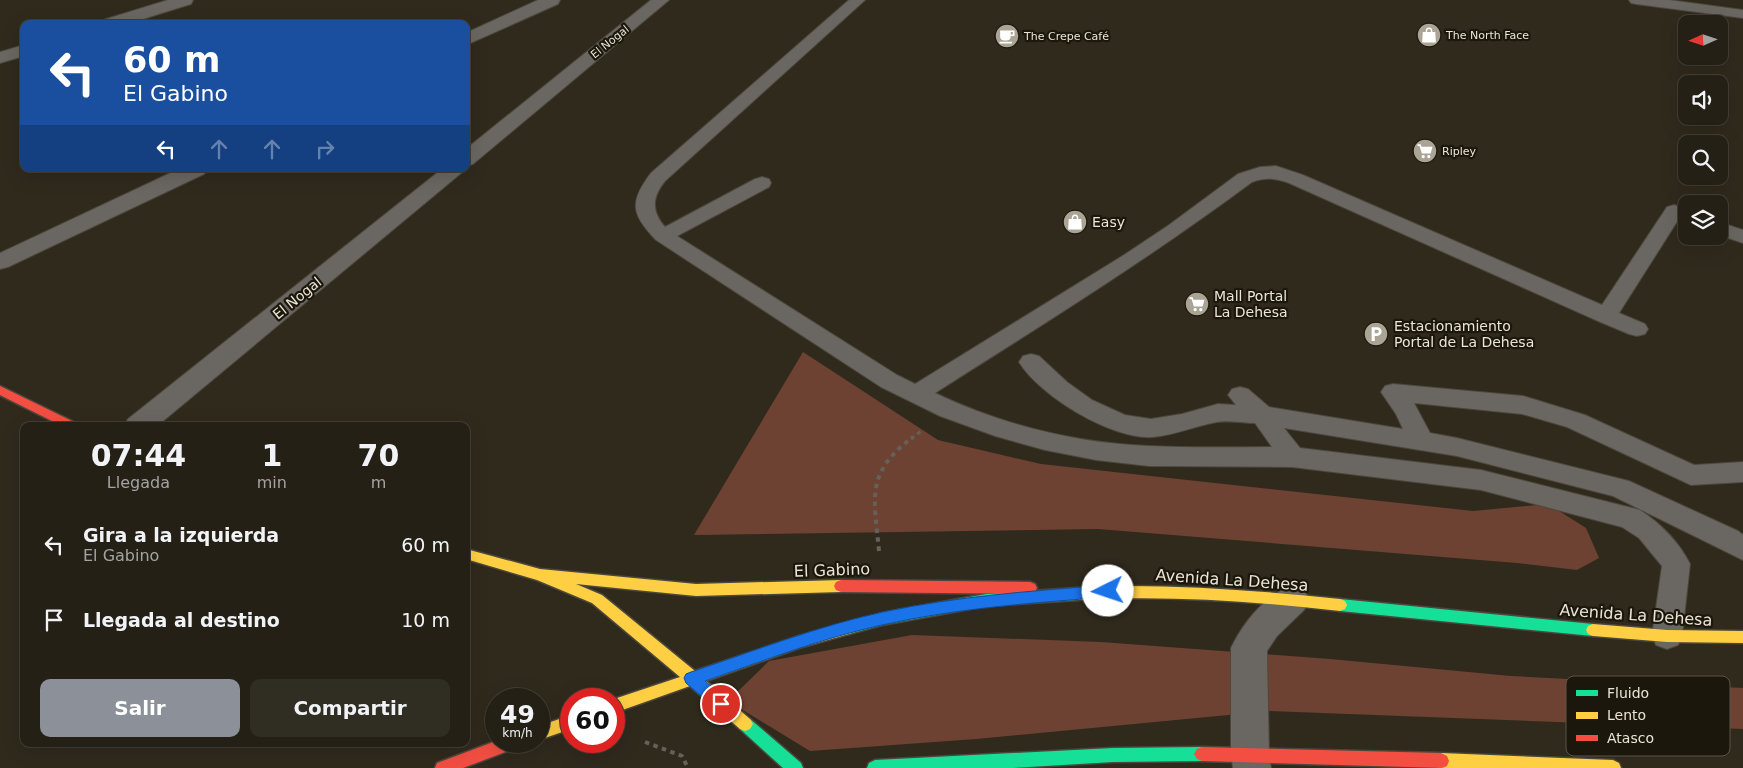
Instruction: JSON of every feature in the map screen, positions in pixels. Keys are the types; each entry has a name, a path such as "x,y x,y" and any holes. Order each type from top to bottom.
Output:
{"main road":[{"path":"0,390 64,422"},
{"name":"El Gabino","path":"470,555 540,575 597,599 636,630 795,768"},
{"name":"El Gabino","path":"540,575 696,590 881,584 1126,590"},
{"name":"Avenida La Dehesa","path":"625,702 799,642 882,619 986,600 1126,590 1179,591 1292,600 1415,614 1667,636 1743,638"},
{"path":"443,768 485,752"},
{"path":"876,768 1113,755 1251,761 1613,768"}],"street":[{"path":"122,20 185,0"},
{"path":"470,38 552,0"},
{"name":"El Nogal","path":"470,157 661,0"},
{"path":"0,58 20,51"},
{"path":"0,262 190,172"},
{"name":"El Nogal","path":"143,422 451,172"},
{"path":"1251,761 1249,648 1265,625 1292,600"}],"lane":[{"path":"858,0 658,177 649,188 644,210 649,222 663,236 888,381 949,410 1003,430 1096,451 1149,456 1292,457 1480,480 1630,518 1649,530 1676,564 1667,636"},
{"path":"1636,0 1743,14"},
{"path":"915,395 1138,254 1176,229 1245,178 1260,173 1276,172 1296,179 1637,329"},
{"path":"663,236 762,183"},
{"path":"1606,316 1674,211 1678,213"},
{"path":"1728,231 1743,237"},
{"path":"1031,362 1059,388 1084,406 1122,423 1151,428 1182,423 1218,413 1262,416 1457,447 1620,488 1728,539 1743,549"},
{"path":"1421,442 1407,411 1393,392 1523,406 1576,421 1691,475 1743,472"},
{"path":"1240,395 1262,416 1292,457"}],"path":[{"path":"879,559 876,508 877,480 882,465 894,452 949,410"},
{"path":"645,742 682,756 688,768"}],"shaded area":[{"path":"803,352 938,440 1041,464 1473,511 1548,504 1586,528 1599,558 1577,570 1517,563 1098,529 694,535"},
{"path":"912,635 1101,642 1330,659 1511,676 1566,679 1566,722 1270,711 976,739 810,751 728,701 769,661"},
{"path":"1730,687 1743,688 1743,729 1730,729"}],"traffic: fast":[{"path":"849,628 882,619 986,600 1077,594"},
{"path":"1340,605 1593,630"},
{"path":"745,724 795,768"},
{"path":"875,768 1113,755 1202,754"}],"traffic: slow":[{"path":"470,555 540,575 597,599 745,724"},
{"path":"540,575 696,590 841,586"},
{"path":"1077,594 1143,591 1208,593 1340,605"},
{"path":"625,702 799,642 849,628"},
{"path":"1593,630 1667,636 1743,637"},
{"path":"550,729 560,726"},
{"path":"1441,761 1613,768"}],"traffic: jam":[{"path":"0,390 64,422"},
{"path":"841,586 1030,588"},
{"path":"443,768 485,752"},
{"path":"1202,754 1441,761"}],"place":[{"name":"The North Face","path":"1429,35"},
{"name":"The Crepe Café","path":"1007,36"},
{"name":"Ripley","path":"1425,151"},
{"name":"Easy","path":"1075,222"},
{"name":"Mall Portal La Dehesa","path":"1197,304"},
{"name":"Estacionamiento Portal de La Dehesa","path":"1376,334"}],"route":[{"path":"721,704 691,678 799,642 882,619 986,600 1108,591"}]}
